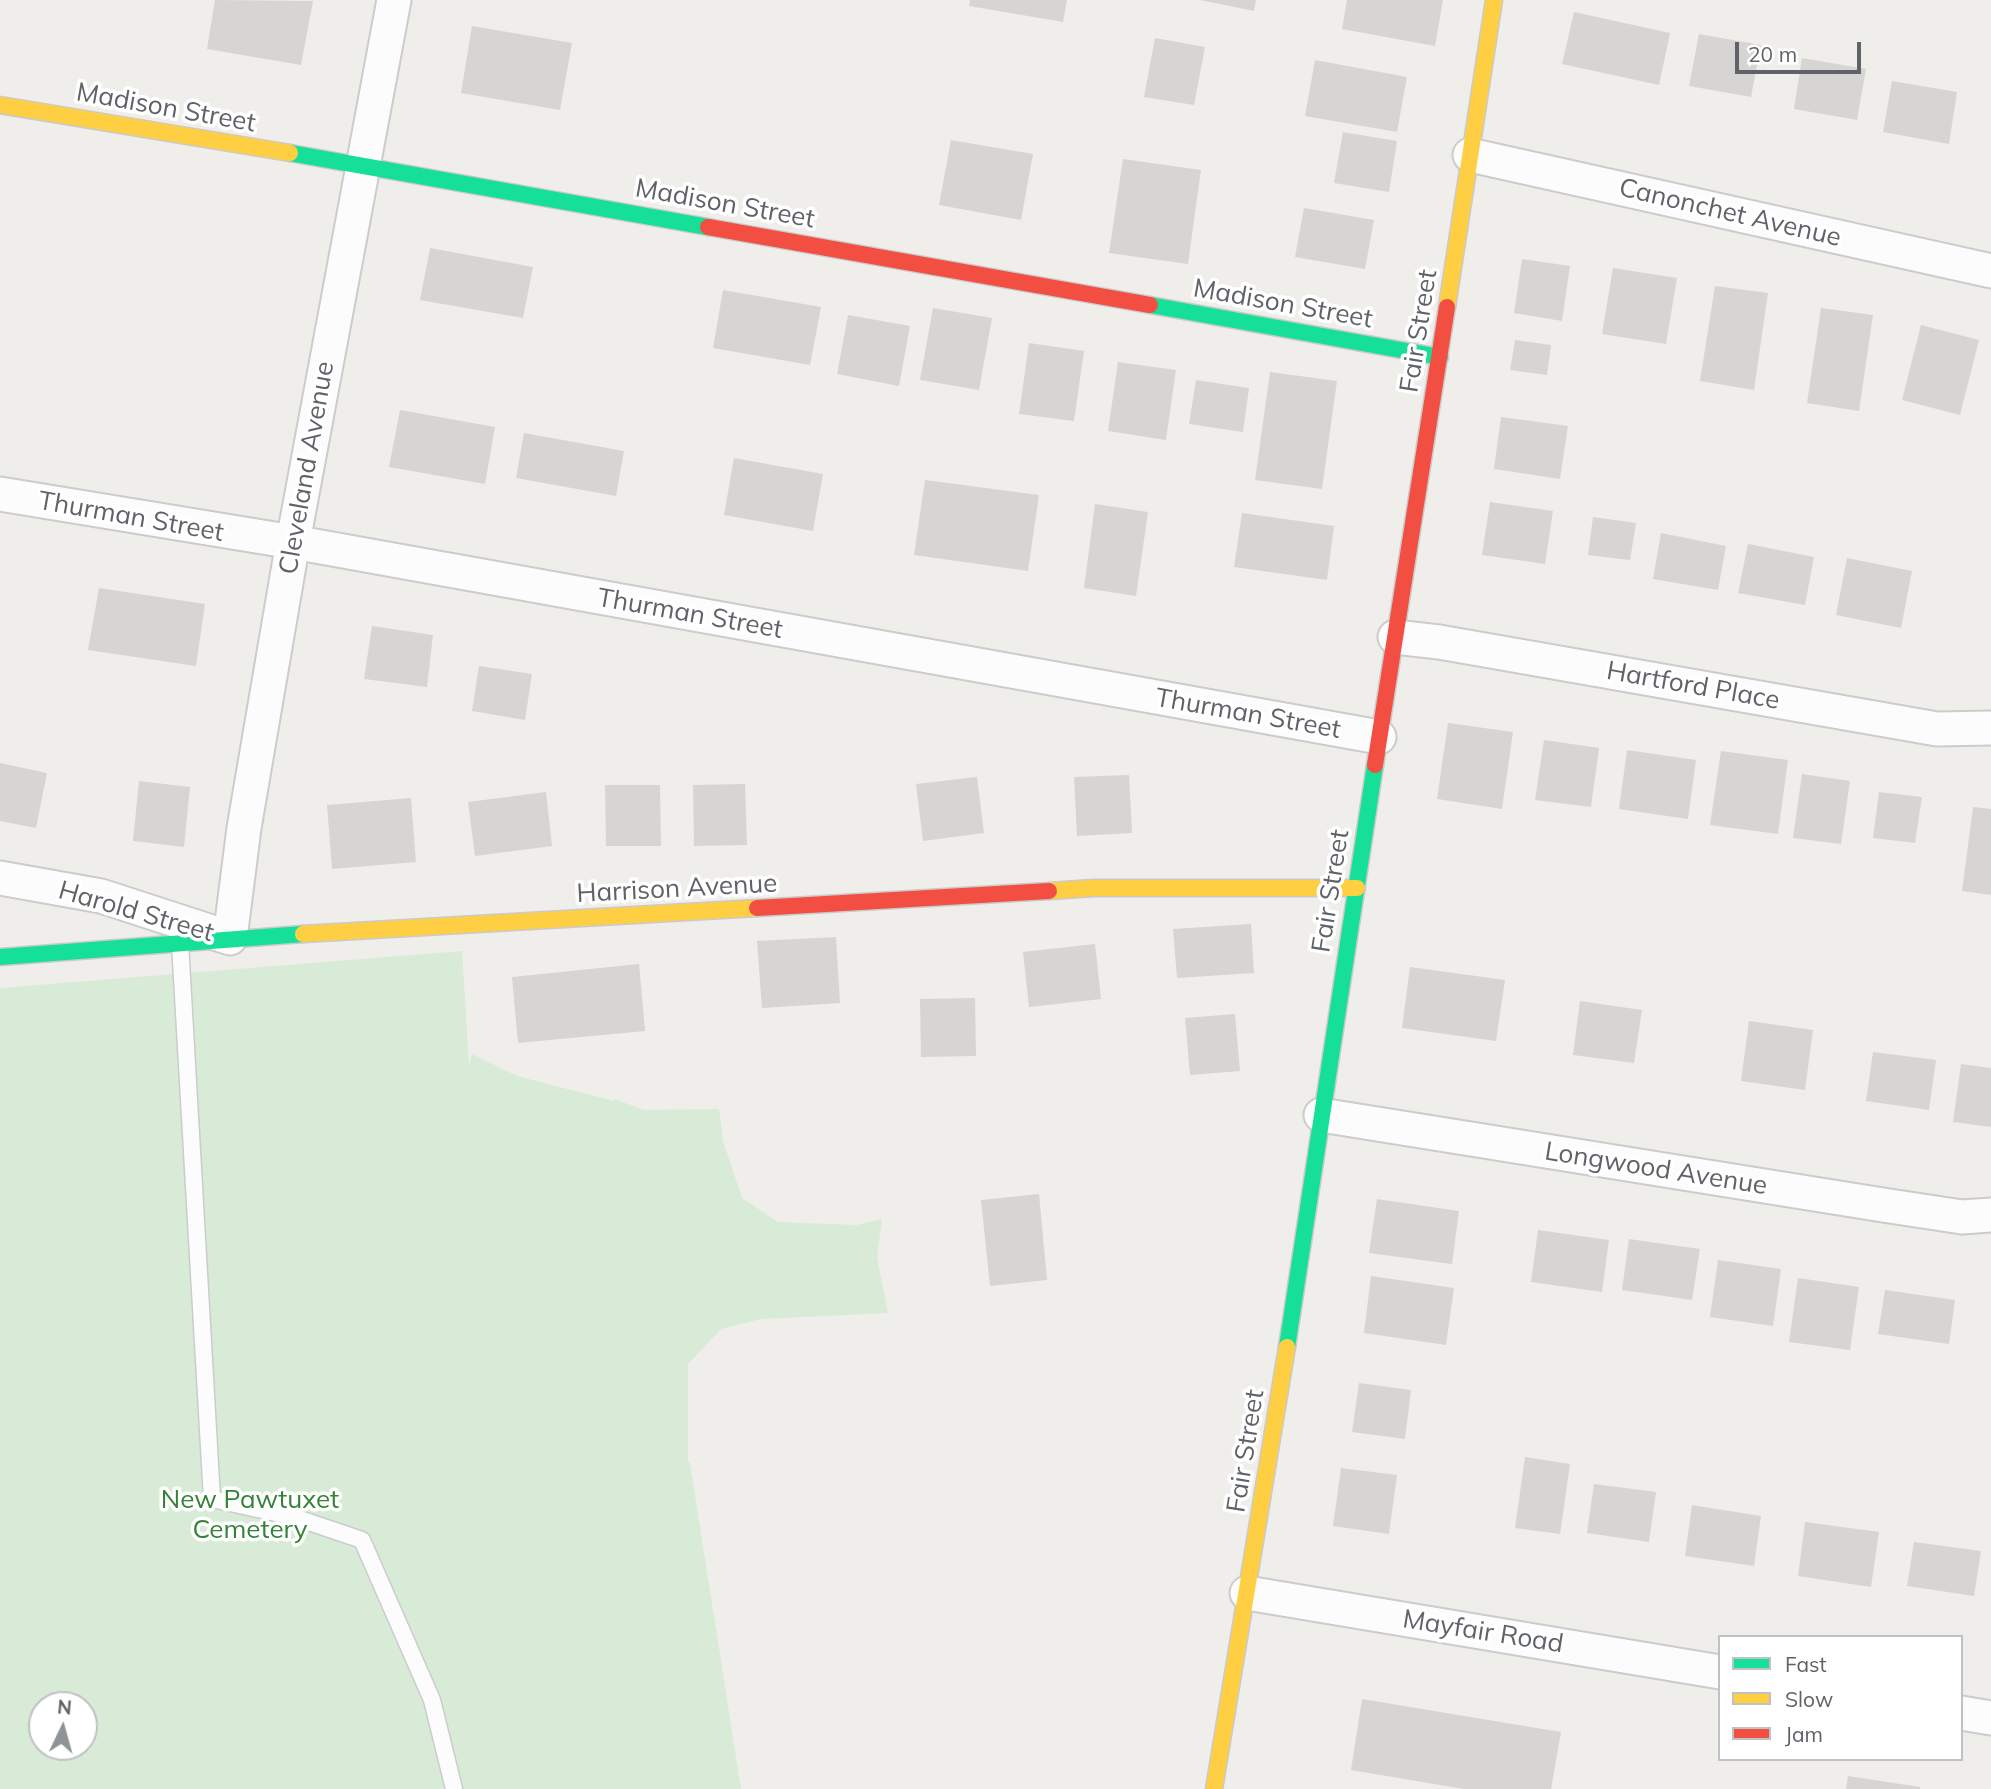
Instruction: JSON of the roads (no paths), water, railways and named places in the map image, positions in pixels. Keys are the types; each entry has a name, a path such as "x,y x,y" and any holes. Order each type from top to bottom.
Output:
{"street":[{"name":"Cleveland Avenue","path":"230,939 244,828 293,542 394,0"},
{"name":"Fair Street","path":"1214,1789 1284,1368 1493,0"},
{"name":"Madison Street","path":"0,105 362,165 1440,356"},
{"name":"Canonchet Avenue","path":"1470,155 1991,271"},
{"name":"Thurman Street","path":"0,494 293,542 1379,737"},
{"name":"Hartford Place","path":"1395,637 1453,644 1937,729 1991,728"},
{"name":"Harold Street","path":"0,878 101,896 230,939"},
{"name":"Harrison Avenue","path":"0,957 230,939 1094,888 1357,888"},
{"name":"Longwood Avenue","path":"1321,1115 1962,1217 1991,1215"},
{"name":"Mayfair Road","path":"1247,1593 1718,1672"},
{"path":"1963,1713 1991,1718"}],"lane":[{"path":"180,943 212,1499 294,1517 362,1540 432,1700 454,1789"}],"park label":[{"name":"New Pawtuxet Cemetery","path":"250,1515"}]}
